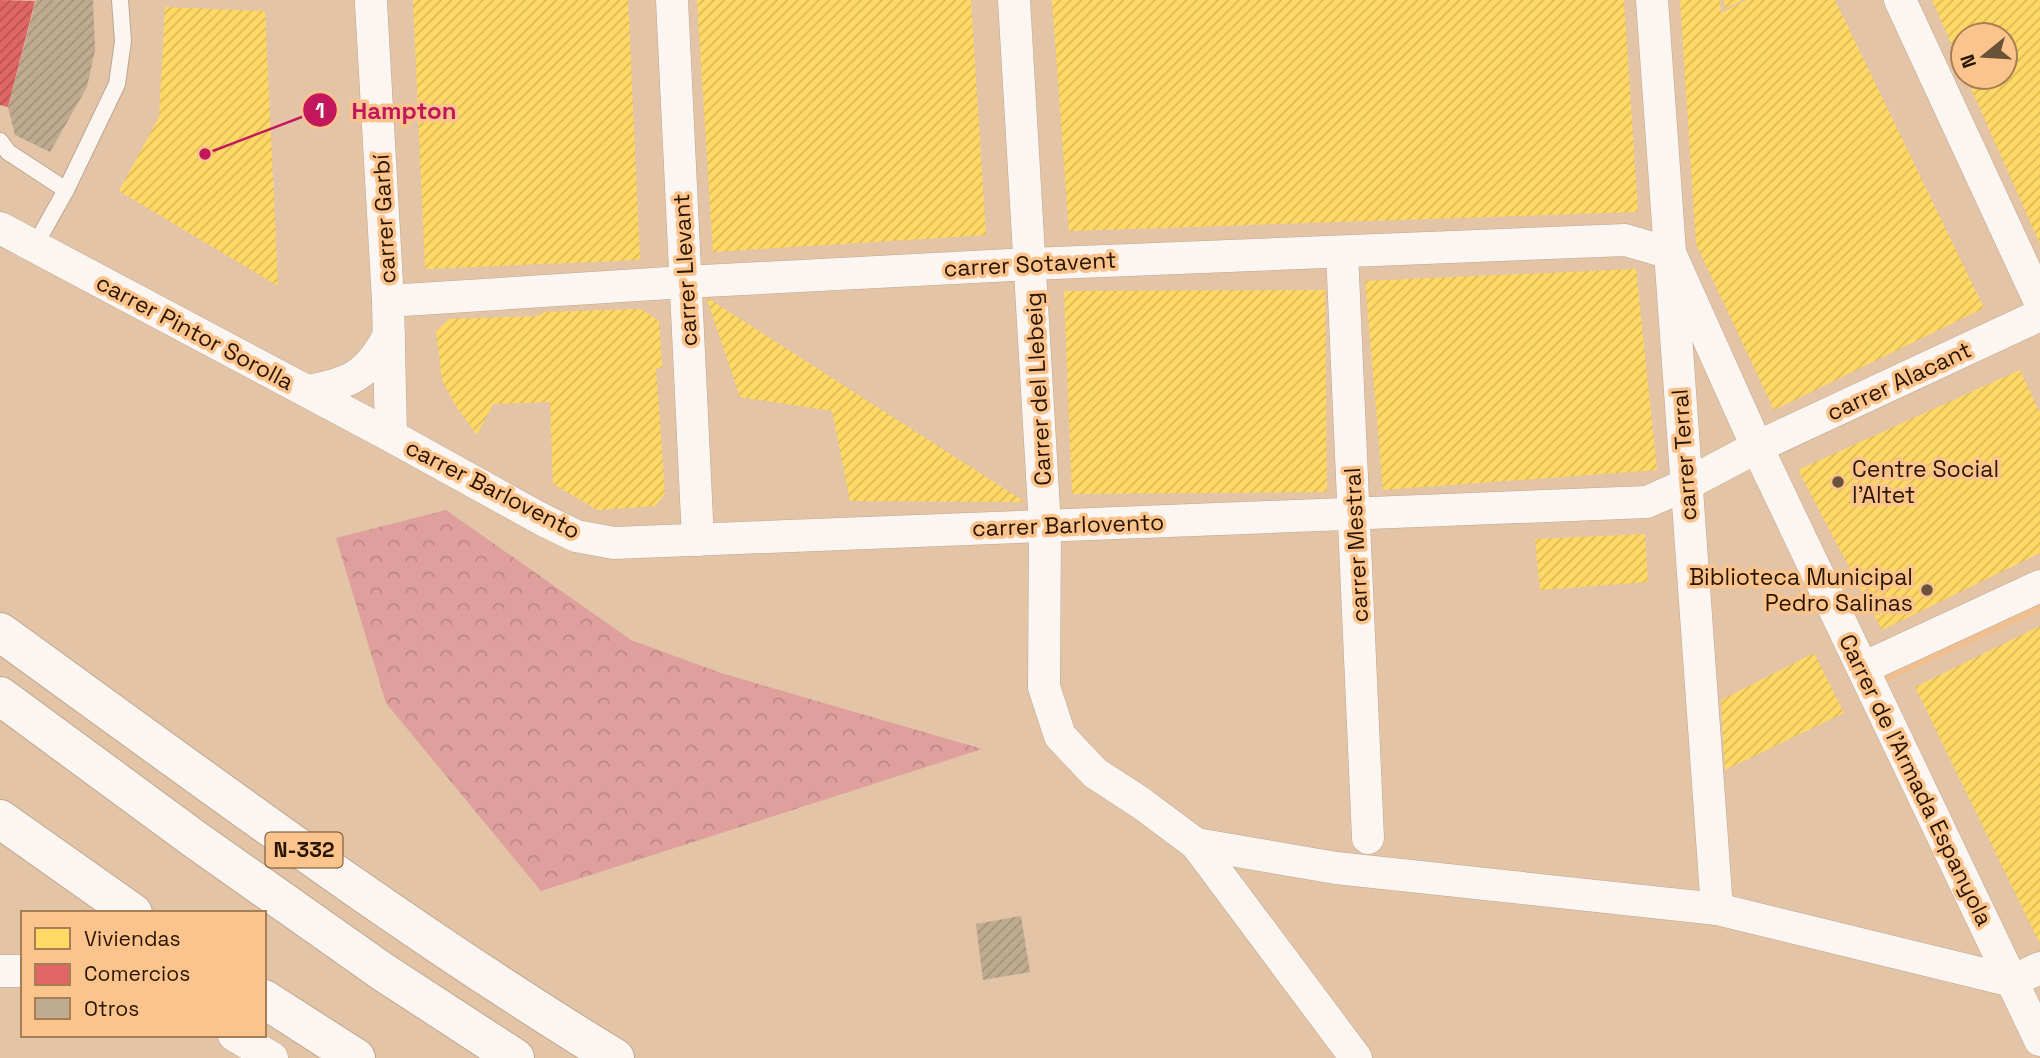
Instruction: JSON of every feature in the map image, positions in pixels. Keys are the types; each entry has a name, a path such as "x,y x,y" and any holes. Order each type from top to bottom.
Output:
{"highway":[{"name":"N-332","path":"0,632 402,919 615,1058"},
{"name":"N-332","path":"0,696 360,957 515,1058"},
{"path":"0,819 130,911"},
{"path":"266,1000 356,1058"}],"street":[{"name":"carrer Llevant","path":"672,0 698,540"},
{"name":"Carrer del Llebeig","path":"1014,0 1045,526 1044,687 1060,736 1095,773 1196,844"},
{"name":"carrer Terral","path":"1652,0 1717,909"},
{"path":"1900,0 2040,302"},
{"name":"carrer Garbí","path":"371,1 388,301 391,436"},
{"name":"carrer Pintor Sorolla","path":"0,228 391,436"},
{"name":"carrer Sotavent","path":"388,301 1030,264 1625,240 1670,253"},
{"name":"carrer Mestral","path":"1342,252 1368,838"},
{"name":"Carrer de l'Armada Espanyola","path":"1670,253 1757,447 1863,668 2026,974 2040,1040"},
{"name":"carrer Alacant","path":"1757,447 2040,315"},
{"path":"307,391 343,383 358,376 379,355 389,335"},
{"name":"carrer Barlovento","path":"391,436 576,536 614,543 1647,502 1757,447"},
{"path":"1863,668 2040,586"},
{"path":"1196,844 1336,868 1717,909 2026,974"},
{"path":"1196,844 1356,1058"},
{"path":"0,971 21,971"},
{"path":"237,1037 272,1058"}],"lane":[{"path":"34,247 66,190 117,84 123,41 120,0"},
{"path":"0,141 8,152 66,190"}],"shaded area":[{"path":"2040,570 2040,612 1885,682 1870,648"}],"green space":[{"path":"446,510 631,640 721,673 982,749 541,891 386,703 336,538"}],"building: Viviendas":[{"path":"413,0 628,0 640,260 425,269"},
{"path":"697,0 971,0 986,235 713,252"},
{"path":"1052,0 1624,0 1638,212 1069,231"},
{"path":"1680,0 1720,0 1721,13 1747,0 1835,0 1984,308 1774,410 1696,244"},
{"path":"1724,0 1743,0 1725,9"},
{"path":"1932,0 2040,0 2040,244 1972,91 2019,91 2019,21 1949,21 1949,38"},
{"path":"165,7 265,11 278,286 119,191 159,117"},
{"path":"1636,269 1657,470 1383,490 1365,281"},
{"path":"1325,290 1327,492 1072,494 1064,291"},
{"path":"706,297 1025,502 850,501 832,411 740,397"},
{"path":"641,309 659,321 662,368 656,368 665,494 655,506 598,510 553,484 550,402 493,404 477,435 455,405 442,380 436,331 449,319"},
{"path":"2020,370 2040,413 2040,553 1882,630 1798,470"},
{"path":"1645,534 1648,582 1540,590 1535,539"},
{"path":"2040,626 2040,944 1915,687"},
{"path":"1814,653 1844,713 1725,770 1721,700"}],"building: Comercios":[{"path":"0,0 35,1 8,107 0,105"}],"building: Otros":[{"path":"36,0 93,0 95,50 87,87 50,152 15,135 8,107"},
{"path":"1021,916 1030,972 983,980 976,924"}],"place":[{"name":"Hampton","path":"205,154"},
{"name":"Centre Social l'Altet","path":"1838,482"},
{"name":"Biblioteca Municipal Pedro Salinas","path":"1927,590"}]}
